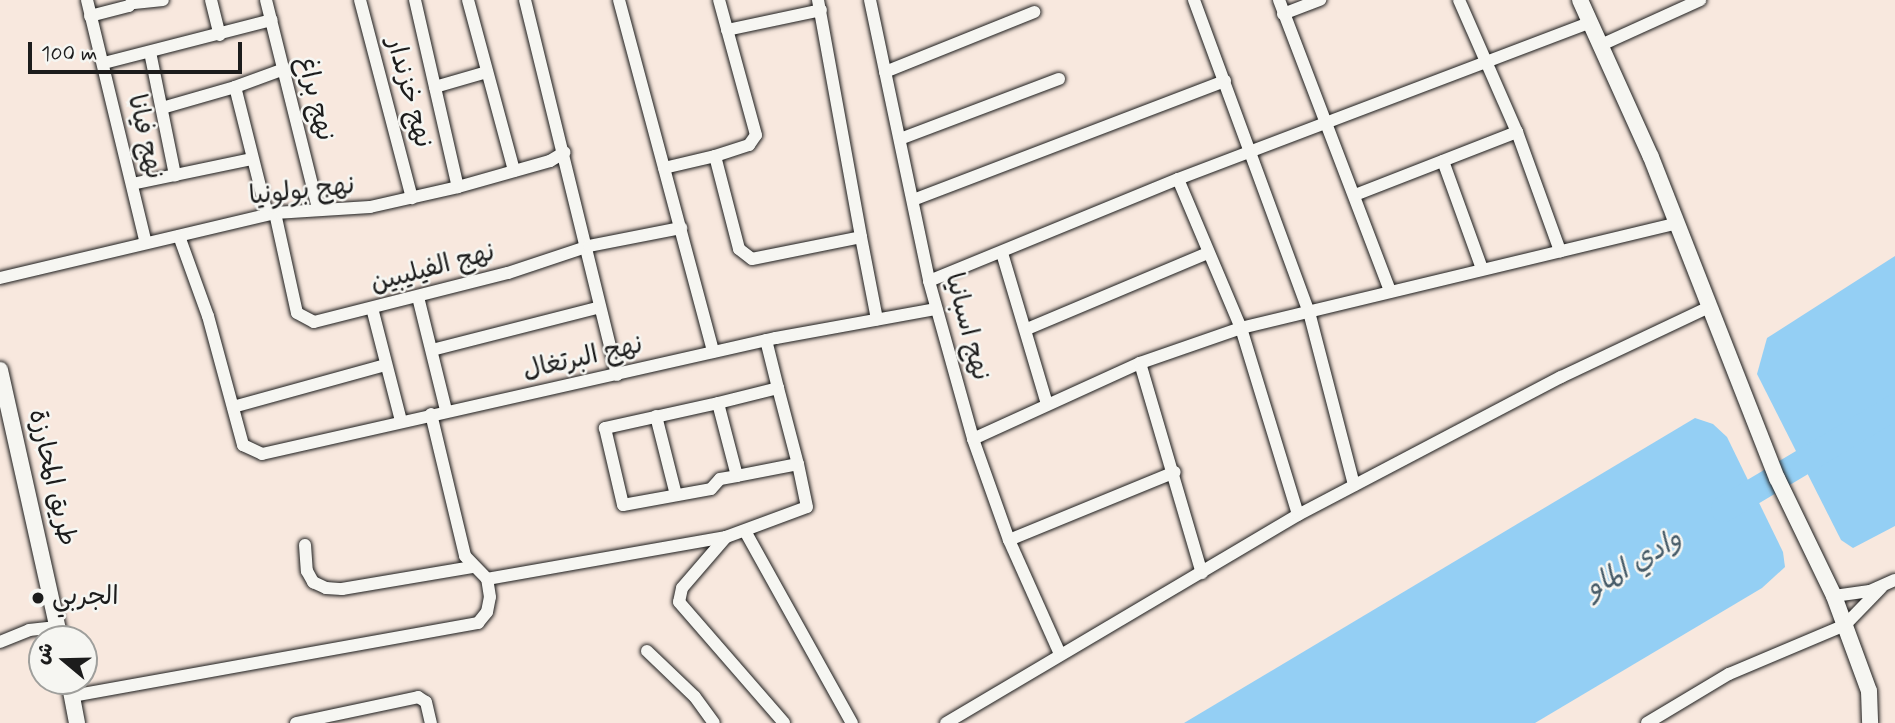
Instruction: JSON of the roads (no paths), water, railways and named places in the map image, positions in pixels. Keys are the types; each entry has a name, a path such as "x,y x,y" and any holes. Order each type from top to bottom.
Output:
{"street":[{"name":"نهج فيانا","path":"87,0 146,243"},
{"path":"90,16 134,2 163,0"},
{"path":"211,0 220,36"},
{"name":"نهج براغ","path":"266,0 318,209"},
{"name":"نهج خزندار","path":"360,0 412,198"},
{"path":"415,0 458,187"},
{"path":"468,0 514,171"},
{"path":"525,0 589,246 597,308 617,375"},
{"path":"619,0 713,352"},
{"path":"664,168 749,145 756,135 719,0"},
{"name":"نهج اسبانيا","path":"870,0 929,281 973,439 1009,541 1059,652"},
{"path":"1194,0 1308,312 1354,485"},
{"path":"1279,0 1390,291"},
{"path":"1283,14 1320,0"},
{"path":"1459,0 1517,132 1560,251"},
{"path":"1580,0 1677,223 1777,478 1834,596 1869,691 1870,723"},
{"path":"1601,45 1700,0"},
{"path":"727,30 819,5 877,319"},
{"path":"886,72 1034,12"},
{"path":"104,63 220,36 272,20"},
{"path":"929,281 1178,179 1589,23"},
{"path":"150,52 176,175"},
{"path":"162,108 235,87 284,69"},
{"path":"435,87 487,72"},
{"path":"900,139 1059,79"},
{"path":"913,200 1225,81"},
{"path":"235,87 253,159 271,213"},
{"path":"1355,195 1517,132"},
{"name":"نهج بولونيا","path":"0,278 271,213 318,209 349,210 412,198 514,171 565,152"},
{"path":"715,156 739,249 745,256 752,259 861,237"},
{"path":"132,184 253,159"},
{"path":"1443,161 1482,269"},
{"path":"1178,179 1241,328 1298,515"},
{"name":"نهج الفيليبين","path":"271,213 298,313 314,321 418,297 589,246 681,228"},
{"path":"973,439 1140,363 1241,328 1677,223"},
{"path":"179,236 233,407 385,365"},
{"path":"1002,253 1027,329 1047,404"},
{"path":"1027,329 1208,253"},
{"path":"418,297 446,410"},
{"path":"946,723 1059,652 1202,573 1298,515 1561,377 1709,307"},
{"path":"372,308 401,421"},
{"path":"432,350 597,308"},
{"name":"نهج البرتغال","path":"233,407 243,445 262,454 446,410 617,375 766,340 936,309"},
{"path":"487,579 726,537 807,507 766,340"},
{"path":"1140,363 1202,573"},
{"name":"طريق المحارزة","path":"0,370 57,625"},
{"path":"778,388 605,428 623,505 710,489 720,479 798,464"},
{"path":"718,403 737,476"},
{"path":"98,684 478,623 487,612 490,597 487,579 472,567 465,556 431,414"},
{"path":"656,416 676,495"},
{"path":"1009,541 1174,471"},
{"path":"745,531 852,723"},
{"path":"726,537 682,587 679,602 784,723"},
{"path":"306,545 307,571 313,582 326,588 342,589 472,567"},
{"path":"1834,596 1881,587 1895,580"},
{"path":"1647,723 1729,674 1845,625 1881,587"},
{"path":"0,642 28,630"},
{"path":"647,651 695,697 714,723"},
{"path":"71,695 77,723"},
{"path":"296,723 412,697 426,702 431,723"}],"water":[{"path":"1895,256 1895,526 1853,548 1841,540 1757,374 1767,338"},
{"path":"1695,418 1713,424 1727,437 1783,552 1785,567 1762,588 1535,723 1184,723"}],"waterway":[{"name":"وادي الماو","path":"1724,509 1895,407"}],"place":[{"name":"الجربي","path":"38,598"}]}
